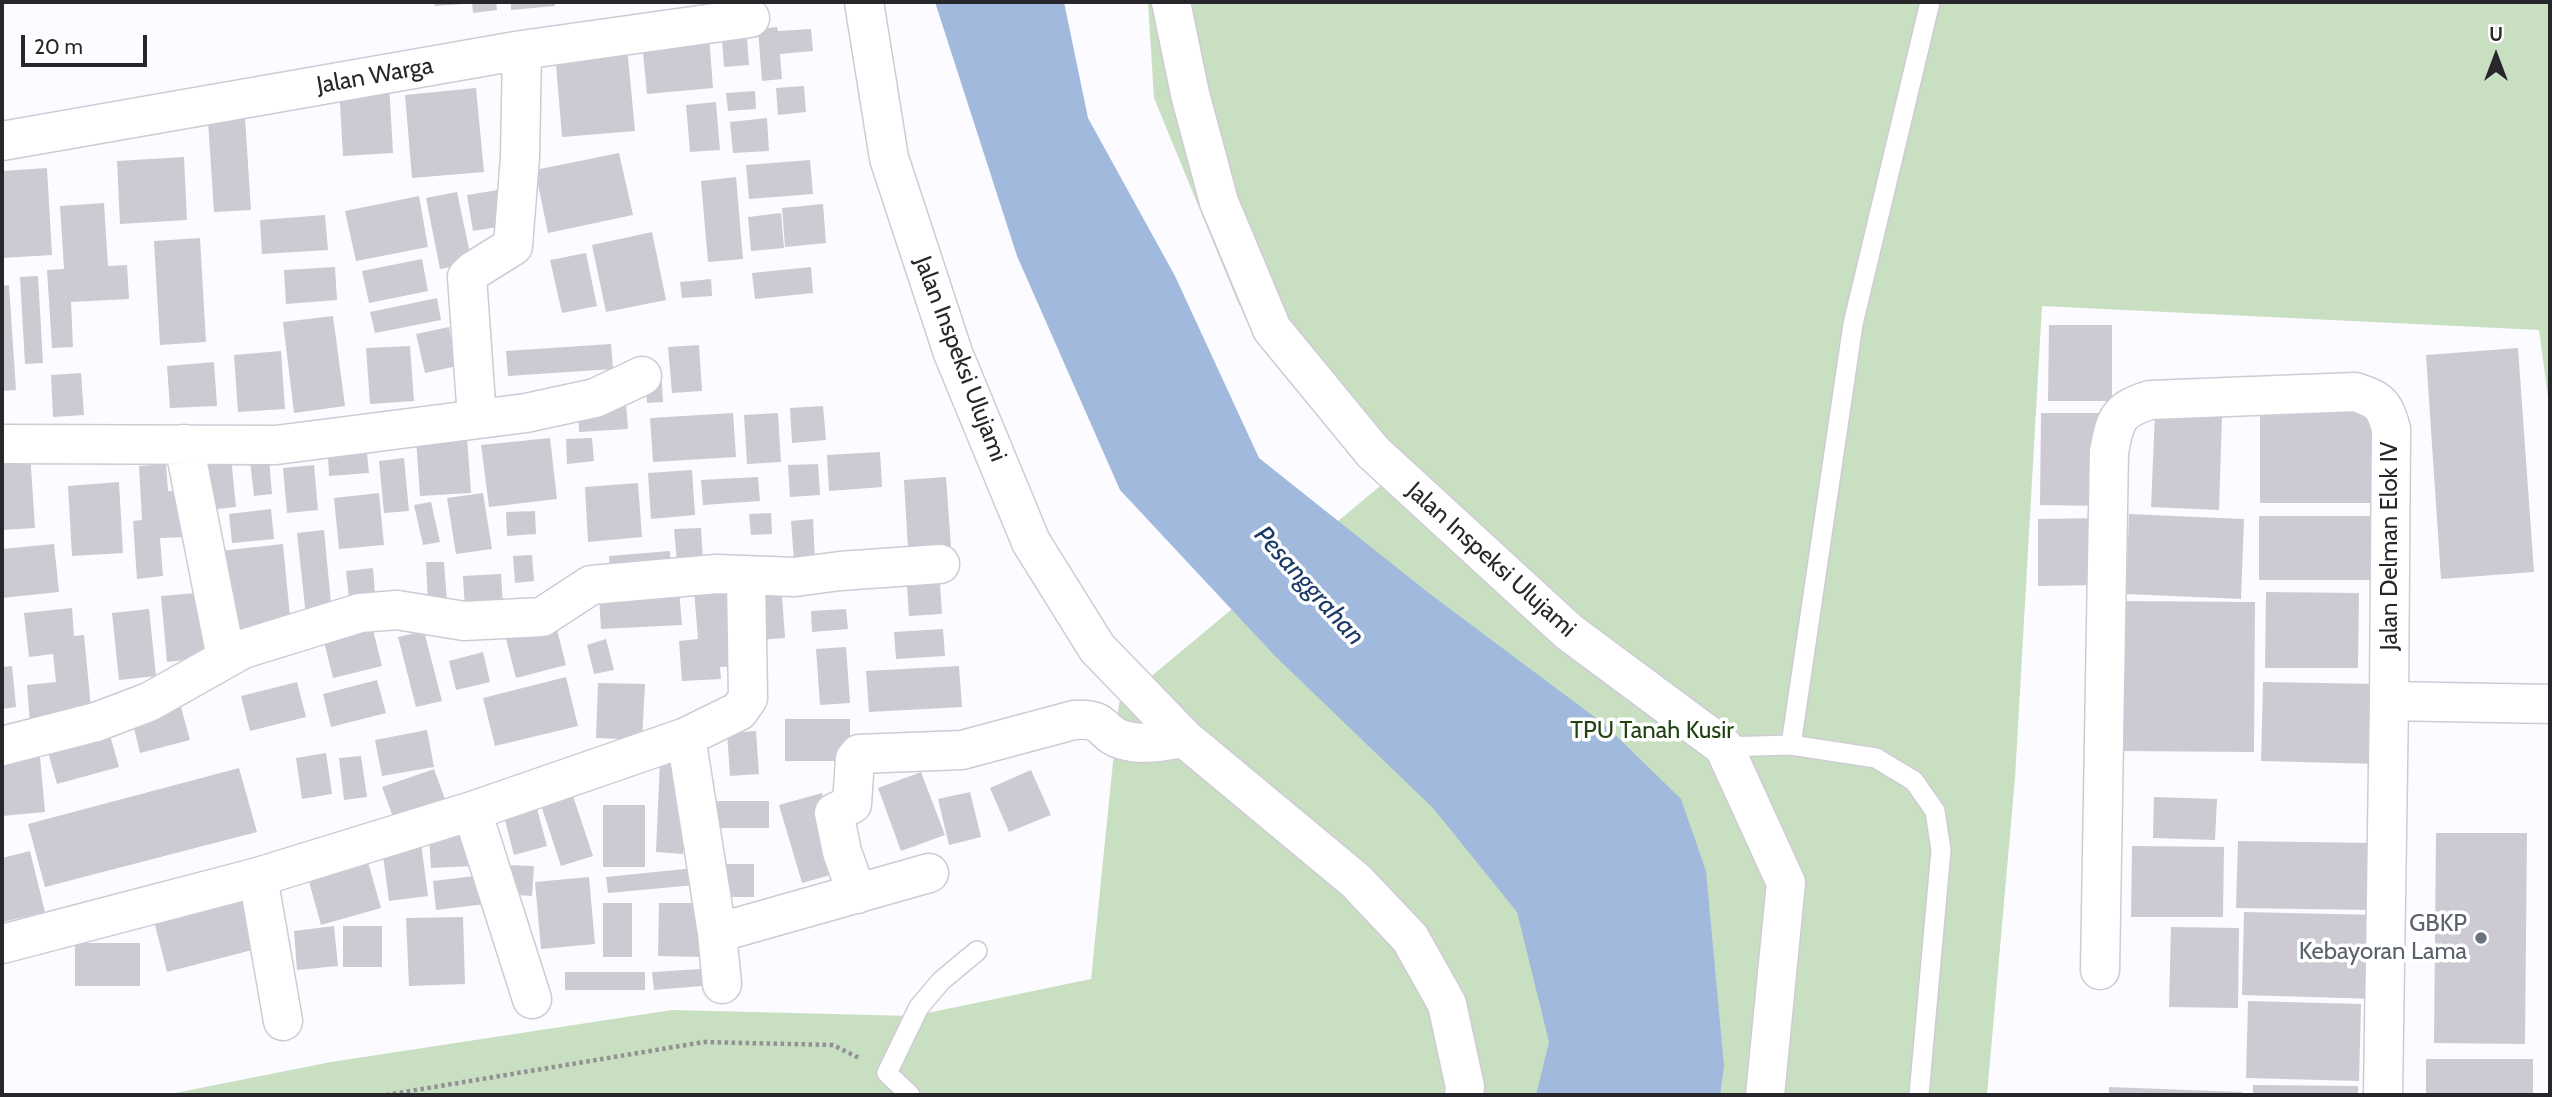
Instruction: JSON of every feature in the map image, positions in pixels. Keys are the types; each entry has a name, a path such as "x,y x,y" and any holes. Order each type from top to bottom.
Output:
{"street":[{"name":"Jalan Inspeksi Ulujami","path":"864,2 889,158 953,353 1031,542 1097,648 1184,738 1356,881 1410,938 1447,1004 1465,1087 1464,1095"},
{"name":"Jalan Inspeksi Ulujami","path":"1171,2 1190,94 1219,202 1272,329 1373,452 1569,632 1724,747 1786,883 1765,1095"},
{"name":"Jalan Warga","path":"2,141 522,50 750,18"},
{"path":"477,418 467,277 513,246 520,157 522,50"},
{"path":"2,444 276,445 526,413 595,398 642,376"},
{"name":"Jalan Delman Elok IV","path":"2100,970 2109,452 2114,427 2128,406 2150,400 2355,392 2376,399 2386,411 2390,429 2383,1095"},
{"path":"184,444 226,658"},
{"path":"2,746 96,722 149,702 243,649 360,613 397,610 464,621 542,617 591,586 717,574 794,577 940,564"},
{"path":"2,944 258,877 472,811 687,737 739,711 748,698 746,576"},
{"path":"2389,701 2550,704"},
{"path":"857,894 842,852 834,818 836,811 852,804 857,756 962,750 1082,719 1125,741 1143,743 1184,738"},
{"path":"687,737 717,933 722,984"},
{"path":"472,811 532,999"},
{"path":"717,933 929,873"},
{"path":"258,877 283,1021"}],"lane":[{"path":"1791,745 1853,324 1930,2"},
{"path":"1724,747 1791,745 1877,758 1914,781 1935,811 1941,850 1919,1095"},
{"path":"910,1095 887,1073 919,1007 941,981 977,951"}],"path":[{"path":"386,1095 704,1042 833,1045 887,1073"}],"green space":[{"name":"TPU Tanah Kusir","path":"1148,2 2550,2 2550,412 2539,330 2042,306 2015,778 1987,1095 165,1095 331,1062 672,1010 913,1016 1091,979 1119,703 1391,477 1239,305 1154,98"}],"water":[{"name":"Pesanggrahan","path":"935,2 1064,2 1088,118 1175,276 1259,458 1430,594 1604,724 1681,799 1706,871 1724,1066 1720,1095 1536,1095 1549,1042 1517,912 1433,808 1276,657 1120,490 1017,256"}],"building":[{"path":"434,2 464,2 464,4 435,6"},
{"path":"472,2 496,2 497,10 473,13"},
{"path":"511,2 555,2 555,6 511,10"},
{"path":"777,27 778,31 811,29 813,51 780,54 782,79 762,81 758,29"},
{"path":"709,36 713,88 647,94 642,42"},
{"path":"747,38 749,65 724,67 722,40"},
{"path":"627,47 635,131 562,137 555,53"},
{"path":"389,83 393,153 343,156 339,86"},
{"path":"804,86 806,112 778,115 776,88"},
{"path":"476,88 484,172 412,178 405,95"},
{"path":"755,91 756,109 728,111 726,93"},
{"path":"716,102 720,150 690,152 686,105"},
{"path":"245,118 251,210 214,212 208,121"},
{"path":"767,118 769,151 733,153 730,122"},
{"path":"619,153 633,215 548,233 535,170"},
{"path":"184,157 187,220 120,224 117,161"},
{"path":"810,160 813,194 749,199 746,165"},
{"path":"47,168 52,255 2,258 2,171"},
{"path":"736,177 743,259 708,262 701,181"},
{"path":"498,190 504,226 473,231 467,195"},
{"path":"457,192 472,263 440,269 426,198"},
{"path":"419,196 428,247 356,261 345,211"},
{"path":"104,203 108,266 127,265 129,299 71,302 73,347 52,348 47,270 64,269 60,206"},
{"path":"823,204 826,243 785,247 782,208"},
{"path":"781,213 784,248 751,251 748,217"},
{"path":"325,215 328,250 262,254 260,220"},
{"path":"652,232 666,300 606,312 592,245"},
{"path":"200,238 206,342 160,345 154,241"},
{"path":"586,253 597,306 562,313 550,260"},
{"path":"422,259 428,291 369,303 362,271"},
{"path":"335,267 337,300 286,304 284,270"},
{"path":"811,267 813,293 755,299 752,273"},
{"path":"38,276 43,363 25,364 20,277"},
{"path":"711,279 712,296 682,298 680,282"},
{"path":"9,285 16,390 2,391 2,286"},
{"path":"437,298 441,320 375,333 370,312"},
{"path":"333,316 345,406 294,413 283,322"},
{"path":"2049,325 2112,325 2112,401 2048,401"},
{"path":"449,327 457,366 425,373 416,334"},
{"path":"611,344 613,369 508,376 506,351"},
{"path":"699,345 702,391 672,393 668,347"},
{"path":"410,346 414,401 370,404 366,348"},
{"path":"2518,348 2534,572 2441,579 2426,355"},
{"path":"281,351 285,409 238,412 234,355"},
{"path":"214,362 217,406 170,408 167,366"},
{"path":"645,367 661,367 663,402 647,403"},
{"path":"81,373 84,415 53,417 51,375"},
{"path":"626,403 628,429 579,432 578,406"},
{"path":"823,406 826,440 792,443 790,408"},
{"path":"2260,410 2381,410 2381,503 2260,503"},
{"path":"733,413 736,457 653,462 650,418"},
{"path":"778,413 781,462 747,464 744,415"},
{"path":"2041,413 2103,413 2102,506 2040,505"},
{"path":"2155,413 2222,416 2219,510 2151,507"},
{"path":"467,436 471,493 420,496 416,439"},
{"path":"550,438 557,499 489,507 481,445"},
{"path":"592,438 594,461 567,464 566,439"},
{"path":"230,447 236,507 207,510 202,450"},
{"path":"30,452 35,528 2,530 2,454"},
{"path":"880,452 882,487 829,491 827,455"},
{"path":"367,453 369,473 329,476 328,457"},
{"path":"404,458 409,511 384,513 379,461"},
{"path":"269,459 272,494 254,496 250,461"},
{"path":"166,464 168,491 184,490 186,537 160,538 163,576 137,579 133,521 142,520 139,466"},
{"path":"818,464 820,495 790,497 788,465"},
{"path":"314,465 318,510 287,513 283,468"},
{"path":"692,470 695,515 651,519 648,473"},
{"path":"758,477 760,501 703,505 701,480"},
{"path":"946,477 951,547 908,549 904,480"},
{"path":"119,482 123,553 72,556 68,486"},
{"path":"638,483 642,537 588,542 585,487"},
{"path":"379,493 384,545 339,549 334,498"},
{"path":"483,493 492,549 456,554 447,498"},
{"path":"431,502 440,542 423,545 414,505"},
{"path":"271,509 274,539 232,543 229,514"},
{"path":"535,511 536,534 507,536 506,512"},
{"path":"771,513 772,534 751,535 749,514"},
{"path":"2129,514 2244,519 2241,599 2126,594"},
{"path":"2259,516 2372,516 2372,580 2259,580"},
{"path":"2100,518 2101,585 2038,586 2038,519"},
{"path":"813,519 815,560 794,561 791,521"},
{"path":"701,528 703,561 677,562 674,529"},
{"path":"324,530 332,614 306,616 297,533"},
{"path":"54,544 59,592 2,598 2,549"},
{"path":"283,544 291,627 228,633 220,551"},
{"path":"670,551 671,570 610,574 609,556"},
{"path":"532,555 534,581 515,583 513,556"},
{"path":"426,562 444,562 447,603 428,604"},
{"path":"373,568 375,595 349,598 346,571"},
{"path":"501,574 503,606 465,609 463,576"},
{"path":"940,583 942,614 909,616 907,585"},
{"path":"736,587 741,666 720,667 721,679 682,681 679,641 698,639 694,590"},
{"path":"679,590 682,625 601,629 599,595"},
{"path":"207,592 214,657 167,662 161,596"},
{"path":"2266,592 2359,593 2358,668 2265,668"},
{"path":"782,595 785,638 758,640 755,597"},
{"path":"2121,601 2255,602 2254,752 2120,751"},
{"path":"72,608 74,636 84,635 92,718 30,723 27,685 56,682 53,654 29,657 24,613"},
{"path":"149,609 156,676 119,680 112,613"},
{"path":"846,609 848,629 812,632 811,611"},
{"path":"371,622 382,666 333,678 322,634"},
{"path":"555,622 566,665 516,678 505,635"},
{"path":"943,629 945,656 896,659 894,632"},
{"path":"424,631 442,701 416,707 398,637"},
{"path":"606,639 614,670 594,674 587,645"},
{"path":"846,647 850,703 820,705 816,649"},
{"path":"483,652 490,682 456,690 449,661"},
{"path":"12,666 16,707 2,709 2,667"},
{"path":"959,666 962,707 869,712 866,671"},
{"path":"566,677 578,726 495,746 483,698"},
{"path":"377,680 386,713 331,727 323,694"},
{"path":"297,682 306,717 250,731 241,696"},
{"path":"2263,682 2380,684 2378,764 2261,761"},
{"path":"598,683 645,684 642,740 596,738"},
{"path":"181,707 190,740 140,753 132,720"},
{"path":"785,719 850,719 850,761 785,761"},
{"path":"107,725 119,767 57,784 45,742"},
{"path":"427,730 434,767 382,776 375,740"},
{"path":"756,731 759,774 730,776 727,733"},
{"path":"326,753 332,794 302,799 296,758"},
{"path":"40,756 45,812 2,816 2,759"},
{"path":"361,756 367,797 344,800 339,758"},
{"path":"660,760 686,761 683,854 656,852"},
{"path":"239,768 257,832 45,887 28,824"},
{"path":"434,769 445,799 393,817 382,787"},
{"path":"1031,770 1051,815 1009,832 990,788"},
{"path":"921,772 945,835 901,851 878,788"},
{"path":"571,790 593,856 561,866 539,799"},
{"path":"970,792 981,837 949,845 938,799"},
{"path":"822,793 845,871 802,883 779,805"},
{"path":"2154,797 2217,799 2215,840 2153,838"},
{"path":"535,801 547,846 514,855 502,809"},
{"path":"717,801 769,801 769,828 717,828"},
{"path":"603,805 645,805 645,867 603,867"},
{"name":"GBKP Kebayoran Lama","path":"2436,833 2527,833 2525,1044 2434,1043"},
{"path":"472,834 474,866 431,868 429,836"},
{"path":"2238,841 2374,843 2373,910 2236,908"},
{"path":"421,843 428,896 389,901 382,848"},
{"path":"2132,846 2224,847 2223,917 2131,917"},
{"path":"30,851 45,912 2,922 2,858"},
{"path":"366,855 381,908 321,925 306,871"},
{"path":"720,864 754,864 754,897 720,897"},
{"path":"505,865 534,866 532,896 503,894"},
{"path":"704,867 706,884 608,893 606,877"},
{"path":"483,875 486,904 436,910 433,881"},
{"path":"589,877 595,944 541,949 535,882"},
{"path":"247,898 260,948 167,972 154,921"},
{"path":"603,903 632,903 632,957 603,957"},
{"path":"659,903 703,903 702,957 658,956"},
{"path":"2244,912 2379,915 2377,999 2242,995"},
{"path":"463,917 465,984 409,986 406,918"},
{"path":"334,926 338,966 297,970 294,931"},
{"path":"343,926 382,926 382,967 343,967"},
{"path":"2171,927 2239,928 2238,1008 2169,1007"},
{"path":"75,943 140,943 140,986 75,986"},
{"path":"701,969 702,986 654,990 652,972"},
{"path":"565,972 645,972 645,990 565,990"},
{"path":"2248,1001 2361,1004 2359,1081 2246,1078"},
{"path":"2426,1059 2533,1059 2533,1095 2426,1095"},
{"path":"2253,1085 2358,1086 2358,1095 2253,1095"},
{"path":"2109,1087 2242,1092 2242,1095 2109,1095"}],"place":[{"name":"GBKP Kebayoran Lama","path":"2481,938"}]}
